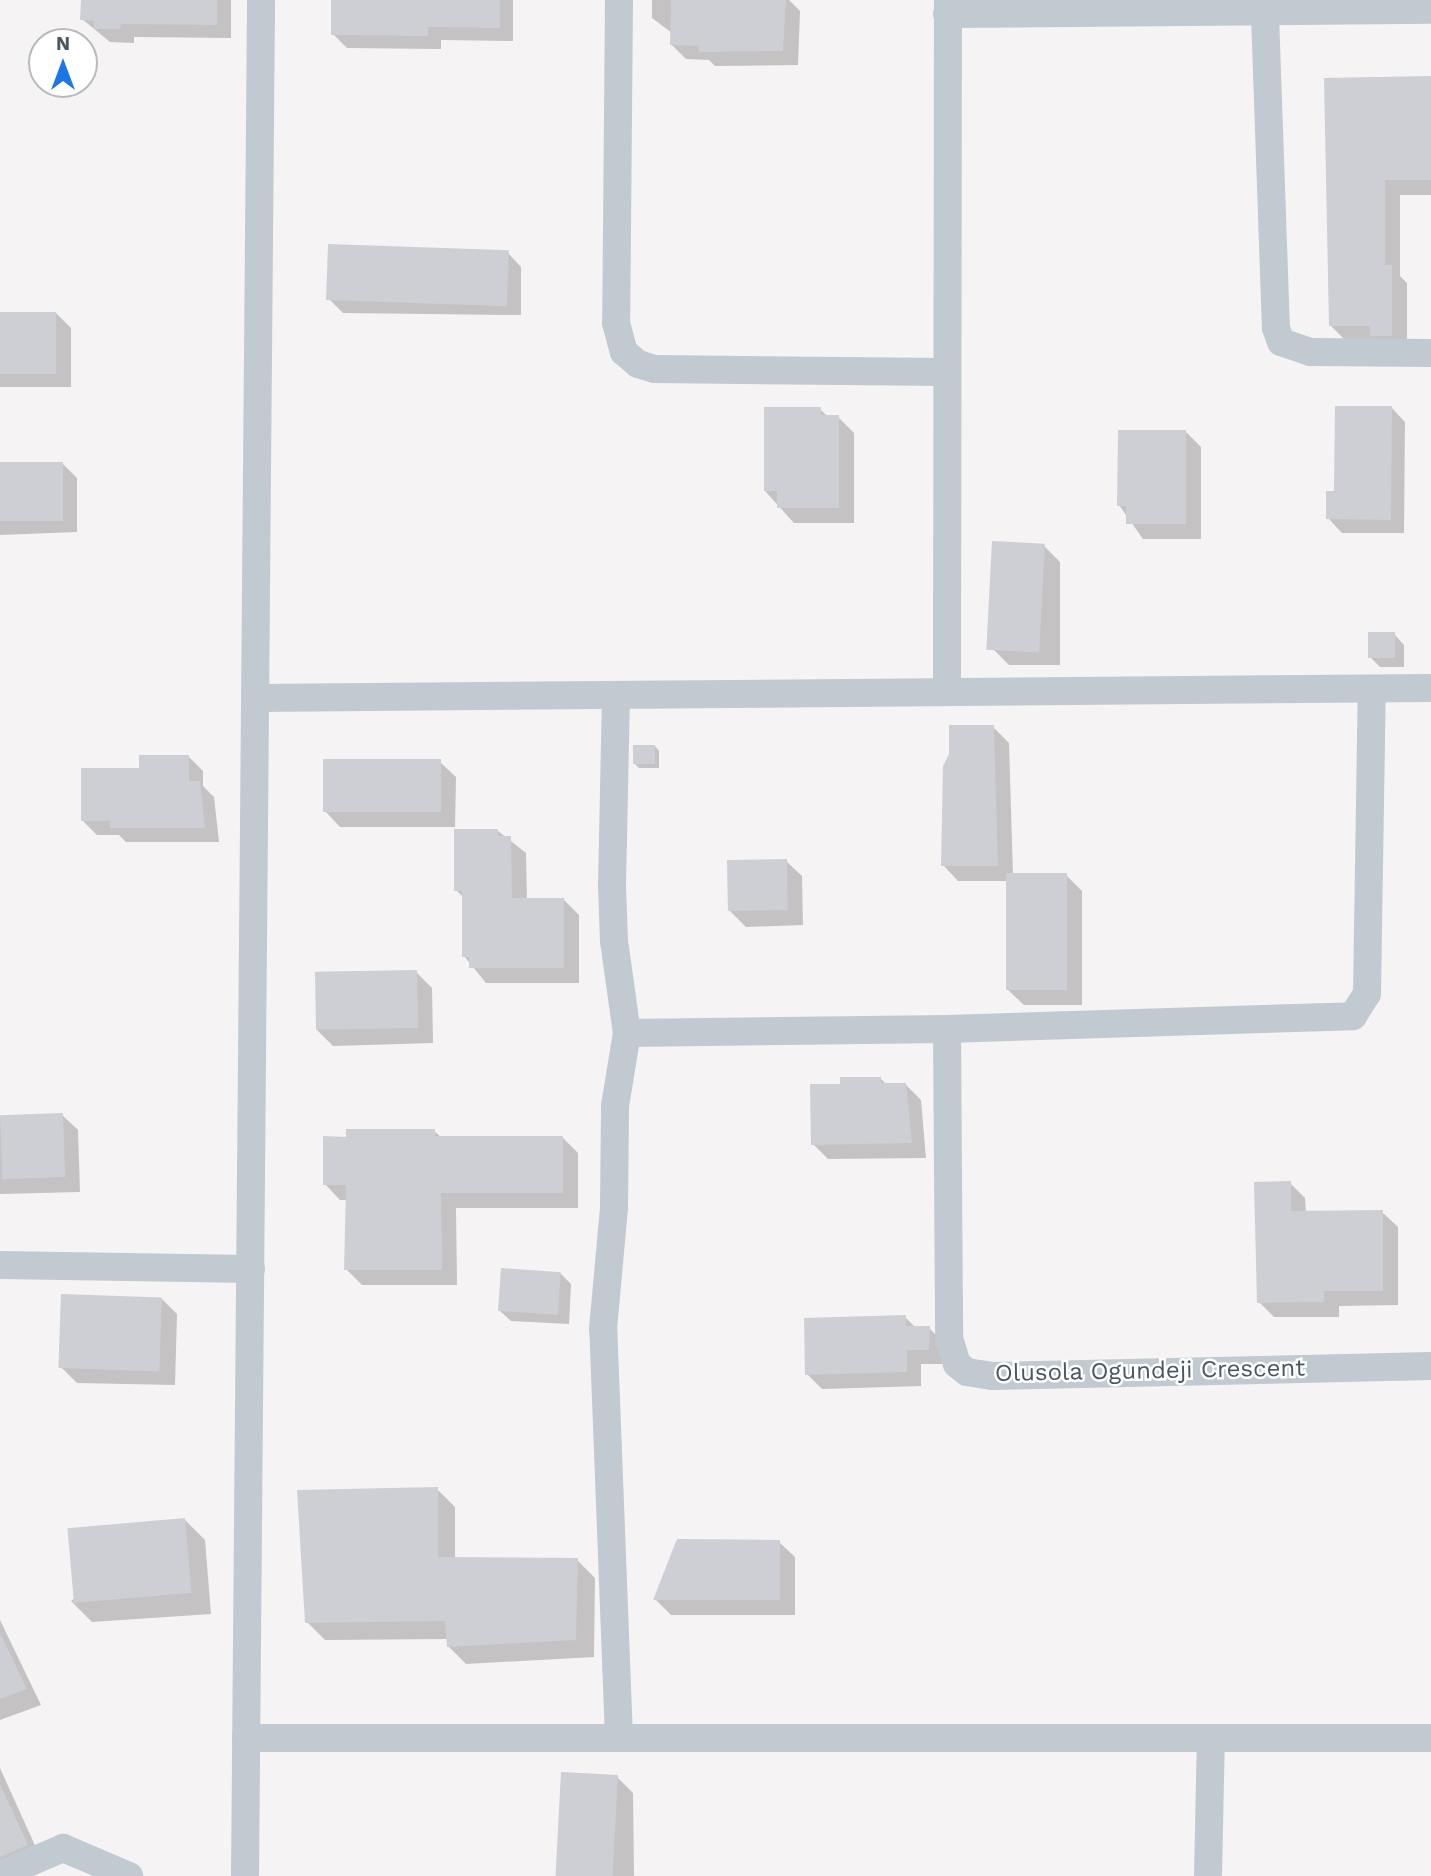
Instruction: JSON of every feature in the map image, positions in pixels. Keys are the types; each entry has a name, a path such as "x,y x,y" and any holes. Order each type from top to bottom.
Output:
{"street":[{"path":"246,1876 261,0"},
{"path":"619,0 616,323 624,352 638,364 654,369 946,372"},
{"path":"947,692 948,7 1265,15 1431,10"},
{"path":"1265,15 1276,328 1282,342 1310,352 1431,353"},
{"path":"627,1033 947,1029 1353,1016 1367,994 1372,688"},
{"path":"257,698 1431,688"},
{"path":"616,695 612,884 614,941 627,1033 615,1106 612,1241 603,1329 619,1738"},
{"name":"Olusola Ogundeji Crescent","path":"947,1029 948,1338 957,1364 967,1372 992,1376 1431,1366"},
{"path":"0,1265 251,1269"},
{"path":"246,1738 1431,1738"},
{"path":"1208,1876 1211,1738"},
{"path":"0,1875 63,1847 130,1876"}],"building":[{"path":"81,0 217,0 217,25 121,24 120,29 98,29 94,28 94,21 80,20"},
{"path":"331,0 500,0 500,28 428,27 428,36 331,35"},
{"path":"671,0 786,0 783,51 699,52 699,46 670,45"},
{"path":"1431,76 1431,180 1385,180 1385,265 1392,265 1392,336 1370,336 1370,326 1329,326 1324,78"},
{"path":"328,244 509,250 507,306 326,300"},
{"path":"0,312 56,312 56,374 0,374"},
{"path":"1335,406 1392,406 1391,520 1326,519 1326,491 1334,491"},
{"path":"764,407 821,407 821,415 839,415 839,508 777,508 777,491 764,491"},
{"path":"1118,430 1186,430 1186,524 1126,524 1126,506 1117,506"},
{"path":"0,462 63,462 63,521 0,521"},
{"path":"992,541 1045,544 1039,653 986,650"},
{"path":"1368,632 1395,632 1395,658 1368,658"},
{"path":"949,725 994,725 998,866 941,866 943,766 949,754"},
{"path":"633,745 655,745 655,764 633,764"},
{"path":"139,755 189,755 189,781 200,781 205,828 110,828 110,821 81,821 81,768 139,768"},
{"path":"323,759 441,759 441,812 323,812"},
{"path":"454,829 498,829 498,836 511,836 512,898 564,898 564,968 469,968 469,957 462,957 462,891 454,891"},
{"path":"787,859 788,910 728,911 727,860"},
{"path":"1006,873 1067,873 1067,990 1006,990"},
{"path":"417,970 418,1028 316,1030 315,972"},
{"path":"840,1077 881,1077 881,1083 906,1083 912,1143 811,1145 810,1084 840,1084"},
{"path":"63,1113 65,1177 2,1179 0,1115"},
{"path":"346,1129 435,1129 435,1136 563,1136 563,1193 441,1193 442,1270 344,1270 346,1185 323,1185 323,1136 346,1137"},
{"path":"1291,1181 1291,1211 1383,1210 1383,1291 1324,1291 1324,1302 1257,1303 1254,1182"},
{"path":"501,1268 561,1272 558,1315 498,1311"},
{"path":"61,1294 162,1298 159,1371 58,1368"},
{"path":"906,1315 906,1326 930,1326 929,1350 907,1350 907,1372 805,1375 804,1318"},
{"path":"438,1487 438,1557 578,1558 576,1640 447,1647 445,1621 305,1623 297,1490"},
{"path":"185,1518 192,1593 74,1603 67,1528"},
{"path":"677,1539 780,1540 780,1600 653,1600"},
{"path":"0,1633 27,1689 0,1699"},
{"path":"561,1772 618,1775 613,1876 556,1876"},
{"path":"0,1784 28,1845 0,1857"}]}
